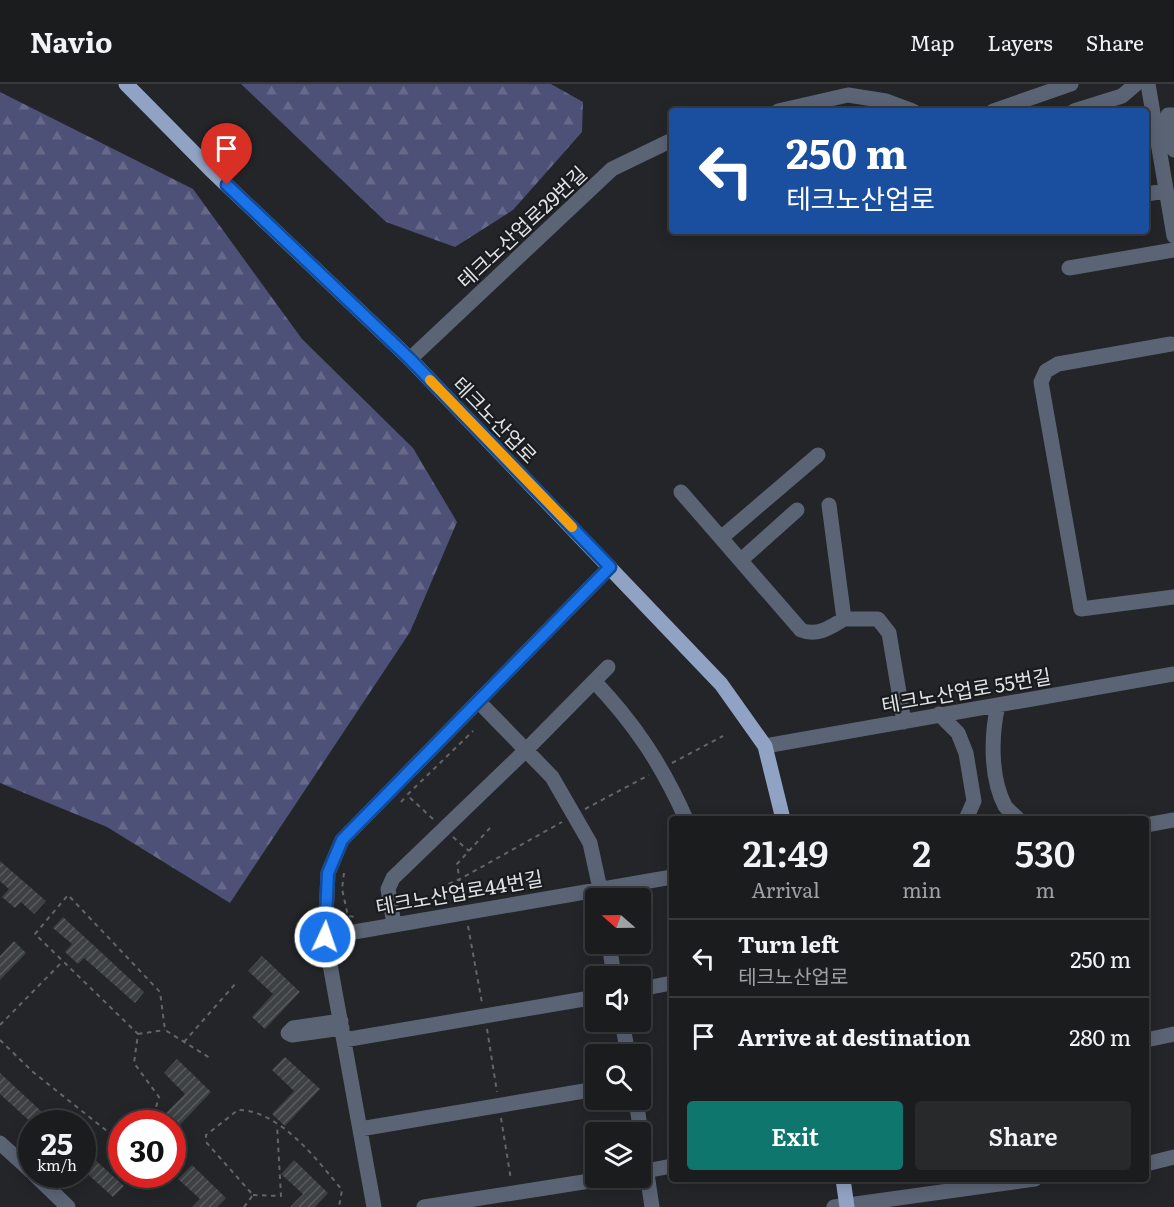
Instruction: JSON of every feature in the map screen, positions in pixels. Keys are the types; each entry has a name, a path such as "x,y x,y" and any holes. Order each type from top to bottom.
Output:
{"main road":[{"name":"테크노산업로","path":"126,84 211,170 410,359 721,684 765,746 782,816"},
{"path":"842,1206 843,1182"}],"street":[{"path":"1002,108 1071,84"},
{"path":"1084,108 1122,96 1136,84"},
{"path":"1148,84 1174,237"},
{"path":"787,108 840,90 848,95 886,101 904,108"},
{"path":"1160,152 1168,116 1174,115"},
{"name":"테크노산업로29번길","path":"410,359 612,170 669,142"},
{"path":"1149,194 1166,191"},
{"path":"1069,268 1174,250"},
{"path":"1171,344 1058,364 1046,371 1041,382 1081,609 1174,597"},
{"path":"721,538 818,455"},
{"path":"681,492 801,630 808,633 825,631 844,619 878,619 889,633 904,722"},
{"path":"830,505 844,619"},
{"path":"741,560 797,510"},
{"path":"374,1207 325,937 328,873 342,840 610,567"},
{"path":"394,924 388,889 393,878 608,667"},
{"name":"테크노산업로 55번길","path":"765,746 1174,674"},
{"path":"594,681 628,717 661,768 685,816"},
{"path":"478,701 552,777 590,843 600,888"},
{"path":"998,705 992,729 997,779 1005,807 1015,816"},
{"path":"939,714 958,733 966,753 974,801 967,816"},
{"path":"1149,824 1174,820"},
{"name":"테크노산업로44번길","path":"623,888 669,878"},
{"name":"테크노산업로44번길","path":"325,937 394,924 585,895"},
{"path":"651,987 669,984"},
{"path":"342,1030 585,998"},
{"path":"1149,1039 1174,1034"},
{"path":"360,1129 585,1091"},
{"path":"0,1143 18,1159"},
{"path":"1149,1163 1174,1157"},
{"path":"651,1170 669,1167"},
{"path":"424,1207 585,1182"},
{"path":"842,1206 1014,1182"},
{"path":"48,1188 68,1207"},
{"path":"648,1188 652,1207"}],"path":[{"path":"399,803 473,731"},
{"path":"432,891 470,874 574,815 723,736"},
{"path":"407,795 438,823"},
{"path":"345,867 342,888 348,916 359,918"},
{"path":"138,1034 35,933 68,895 160,992 165,1030"},
{"path":"0,1025 63,961"},
{"path":"184,1042 236,983"},
{"path":"138,1034 165,1030 210,1058"},
{"path":"138,1034 134,1063 159,1097 155,1110"},
{"path":"0,1040 33,1072 108,1132"},
{"path":"277,1125 281,1196 253,1195 206,1142 206,1135 238,1110 258,1114 277,1125 299,1139 342,1190 339,1207"},
{"path":"244,1207 253,1195"}],"green space":[{"path":"241,84 551,84 583,102 582,132 513,210 455,247 386,222"},
{"path":"0,92 193,189 302,339 413,448 457,522 410,632 230,903 107,827 0,783"}],"building":[{"path":"0,861 46,901 34,914 21,902 15,908 2,897 9,889 0,881"},
{"path":"63,917 144,992 135,1003 84,958 78,964 65,952 72,944 53,928"},
{"path":"14,941 26,953 0,980 0,956"},
{"path":"262,956 300,992 265,1029 252,1017 273,994 248,971"},
{"path":"285,1057 320,1089 285,1126 272,1114 294,1091 272,1070"},
{"path":"177,1059 211,1092 186,1118 186,1110 169,1110 185,1094 164,1073"},
{"path":"0,1073 40,1110 18,1110 0,1094"},
{"path":"294,1160 328,1193 315,1207 290,1207 303,1194 281,1174"},
{"path":"96,1161 108,1172 108,1188 122,1188 113,1197 96,1182"},
{"path":"192,1165 226,1198 217,1207 192,1207 200,1199 186,1186 186,1171"}],"slow traffic":[{"path":"430,380 572,527"}],"route":[{"path":"227,185 410,359 610,567 342,840 328,873 325,937"}]}
